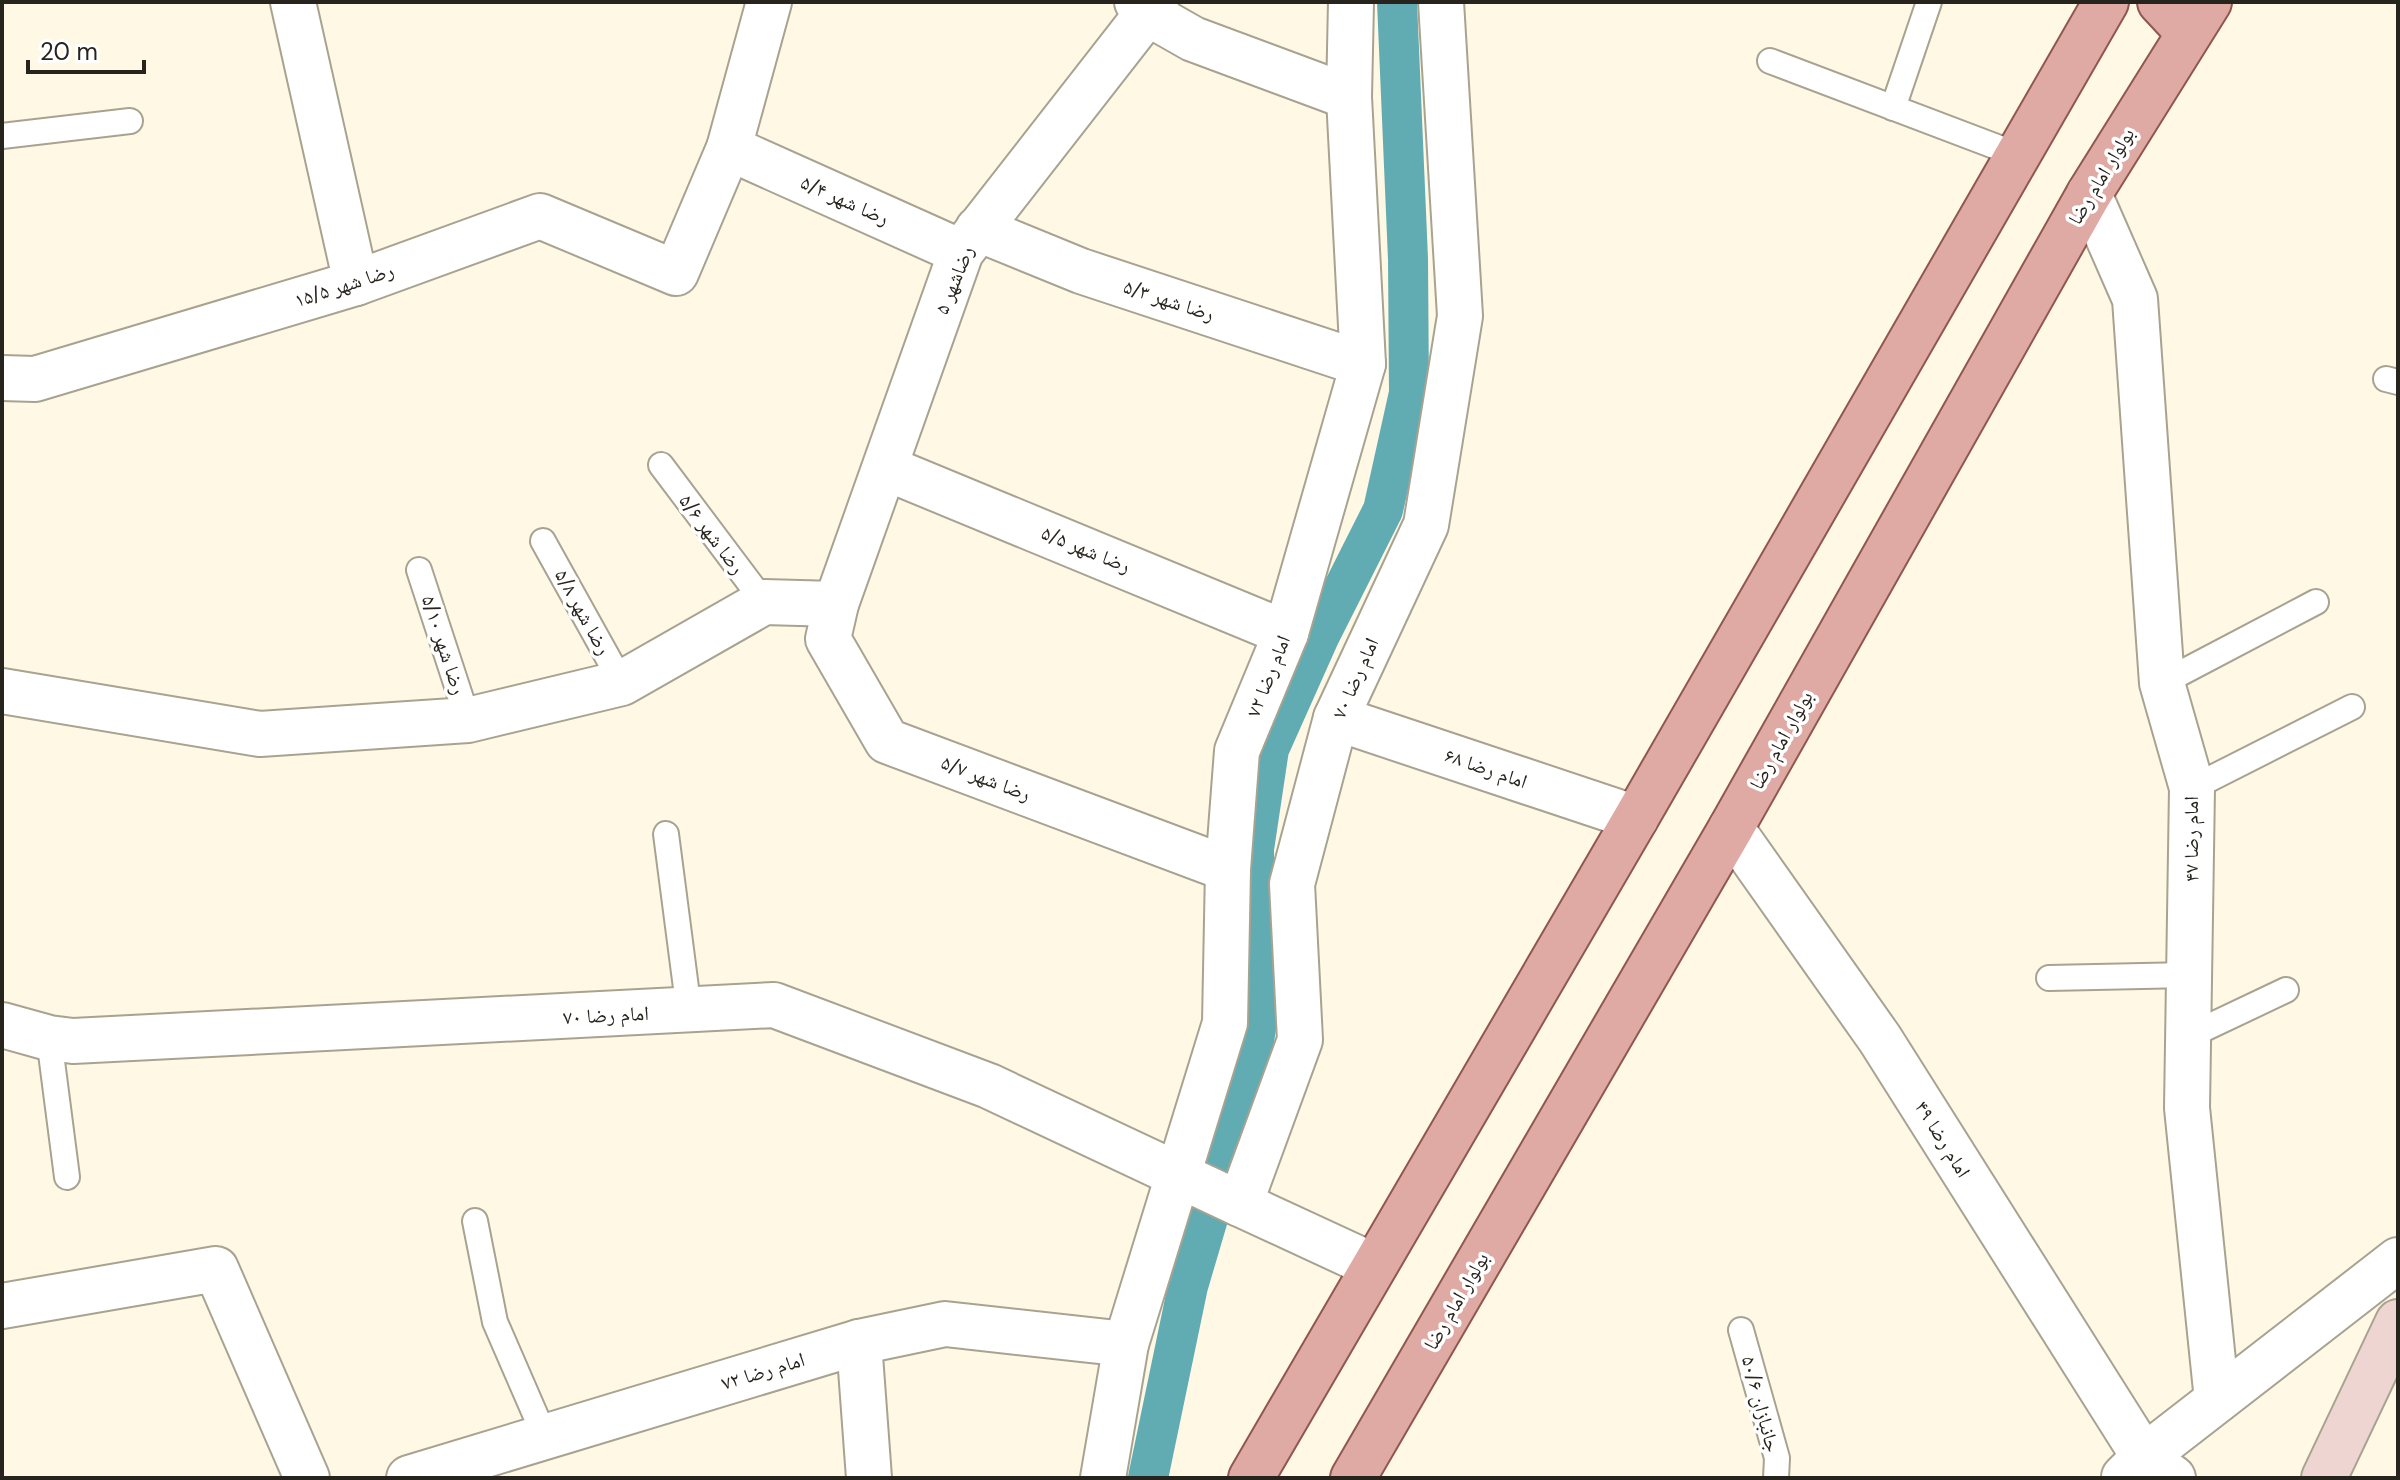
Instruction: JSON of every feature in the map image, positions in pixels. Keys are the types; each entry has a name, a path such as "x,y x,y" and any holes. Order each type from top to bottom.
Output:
{"main road":[{"path":"1251,1478 2106,2"},
{"name":"بولوار امام رضا","path":"1353,1478 1731,828 2089,194 2186,12"},
{"path":"2324,1478 2398,1322"}],"street":[{"path":"293,2 356,283"},
{"path":"729,148 769,2"},
{"name":"امام رضا ۷۲","path":"1103,1478 1126,1344 1225,1023 1228,869 1237,751 1286,633 1363,364 1349,97 1351,2"},
{"name":"امام رضا ۷۰","path":"2,1025 73,1041 774,1005 989,1086 1240,1204 1300,1040 1292,884 1336,718 1426,525 1460,316 1441,2"},
{"path":"1148,6 1193,39 1349,97"},
{"name":"رضاشهر ۵","path":"836,604 969,240 1148,6"},
{"name":"رضا شهر ۱۵/۵","path":"2,378 35,379 356,283 540,216 676,273 729,148"},
{"name":"رضا شهر ۵/۴","path":"729,148 969,240"},
{"name":"امام رضا ۴۷","path":"2089,194 2135,299 2162,683 2192,788 2187,1108 2217,1400"},
{"name":"۵/۳ رضا شهر","path":"969,240 1081,271 1363,364"},
{"name":"رضا شهر ۵/۵","path":"886,468 1286,633"},
{"path":"2,691 260,734 468,720 622,683 764,602 836,604"},
{"name":"رضا شهر ۵/۷","path":"836,604 828,639 887,741 1228,869"},
{"name":"امام رضا ۶۸","path":"1336,718 1636,818"},
{"name":"امام رضا ۴۹","path":"1731,828 1880,1039 2147,1471"},
{"path":"1240,1204 1374,1266"},
{"path":"2147,1471 2217,1400 2398,1260"},
{"path":"2,1306 216,1269 307,1478"},
{"name":"امام رضا ۷۲","path":"409,1478 859,1342 945,1324 1126,1344"},
{"path":"859,1342 869,1478"}],"lane":[{"path":"1893,108 1929,2"},
{"path":"1770,61 2018,155"},
{"path":"2,136 130,121"},
{"name":"رضا شهر ۵/۶","path":"661,465 764,602"},
{"name":"رضا شهر ۵/۸","path":"543,541 622,683"},
{"name":"رضا شهر ۵/۱۰","path":"419,570 468,720"},
{"path":"2162,683 2316,602"},
{"path":"2192,788 2352,707"},
{"path":"666,834 689,1011"},
{"path":"2049,978 2189,975"},
{"path":"2189,1036 2286,990"},
{"path":"49,1038 67,1177"},
{"path":"475,1221 495,1322 545,1437"},
{"name":"جانبازان ۵۰/۶","path":"1741,1330 1777,1458 1776,1478"}],"waterway":[{"path":"1148,1478 1188,1286 1247,1086 1257,1022 1254,849 1269,749 1319,637 1383,510 1409,393 1408,259 1397,2"}]}
